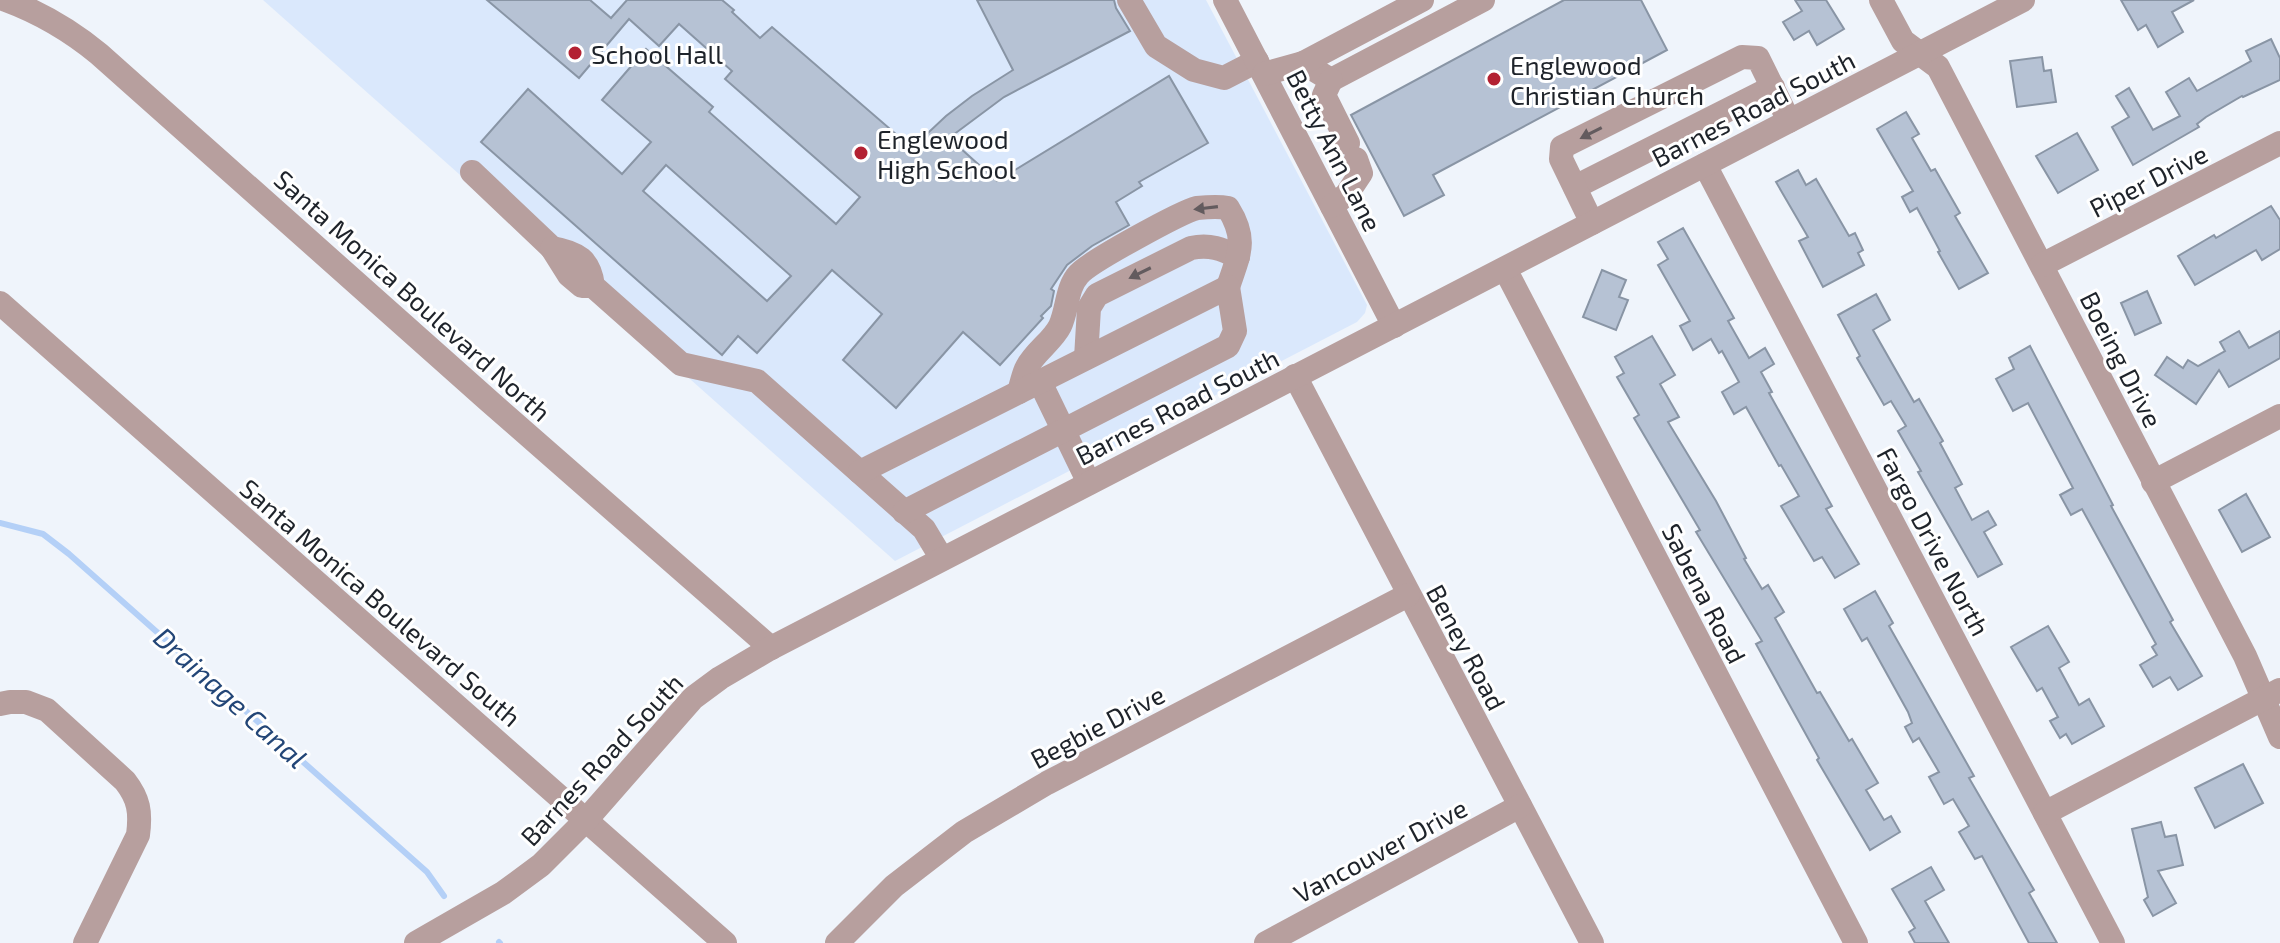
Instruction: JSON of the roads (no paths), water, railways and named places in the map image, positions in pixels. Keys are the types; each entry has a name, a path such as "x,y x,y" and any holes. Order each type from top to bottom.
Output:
{"street":[{"name":"Santa Monica Boulevard North","path":"6,0 35,11 72,32 99,54 771,648"},
{"path":"1129,0 1156,46 1194,70 1224,78 1261,68 1303,63 1422,0"},
{"name":"Betty Ann Lane","path":"1225,0 1394,326"},
{"path":"1332,206 1347,194 1361,173 1324,95 1331,80 1483,0"},
{"name":"Boeing Drive","path":"1881,0 1903,41 1938,67 2245,656 2272,695 2280,737"},
{"name":"Barnes Road South","path":"416,943 522,880 541,865 586,820 693,698 771,648 2023,0"},
{"path":"1592,223 1561,159 1562,147 1742,57 1758,58 1789,121"},
{"path":"1303,63 1331,80"},
{"path":"1575,187 1773,87"},
{"name":"Piper Drive","path":"2042,265 2280,143"},
{"name":"Fargo Drive North","path":"1705,165 2113,943"},
{"path":"472,172 552,248 581,259 592,272 593,286 681,364 757,381 924,529 942,559"},
{"path":"904,512 1063,431 1228,346 1235,331 1228,287 1238,257 1240,231 1228,208 1195,209 1093,263 1079,274 1057,333 1026,368 1029,387 1063,431 1089,483"},
{"path":"1086,358 1089,308 1097,295 1191,248 1218,247 1238,257"},
{"name":"Sabena Road","path":"1505,269 1856,943"},
{"path":"860,472 1228,287"},
{"name":"Santa Monica Boulevard South","path":"0,303 725,943"},
{"name":"Beney Road","path":"1295,376 1592,943"},
{"path":"2153,482 2280,416"},
{"name":"Begbie Drive","path":"837,943 894,886 964,832 1047,783 1408,595"},
{"path":"2045,813 2272,695"},
{"path":"0,704 26,702 47,710 125,781 139,805 138,835 85,943"},
{"name":"Vancouver Drive","path":"1266,943 1520,806"}],"waterway":[{"name":"Drainage Canal","path":"0,523 43,534 69,554 427,872 444,896"}],"place":[{"name":"School Hall","path":"575,53"},
{"name":"Englewood Christian Church","path":"1494,79"},
{"name":"Englewood High School","path":"861,153"}]}
